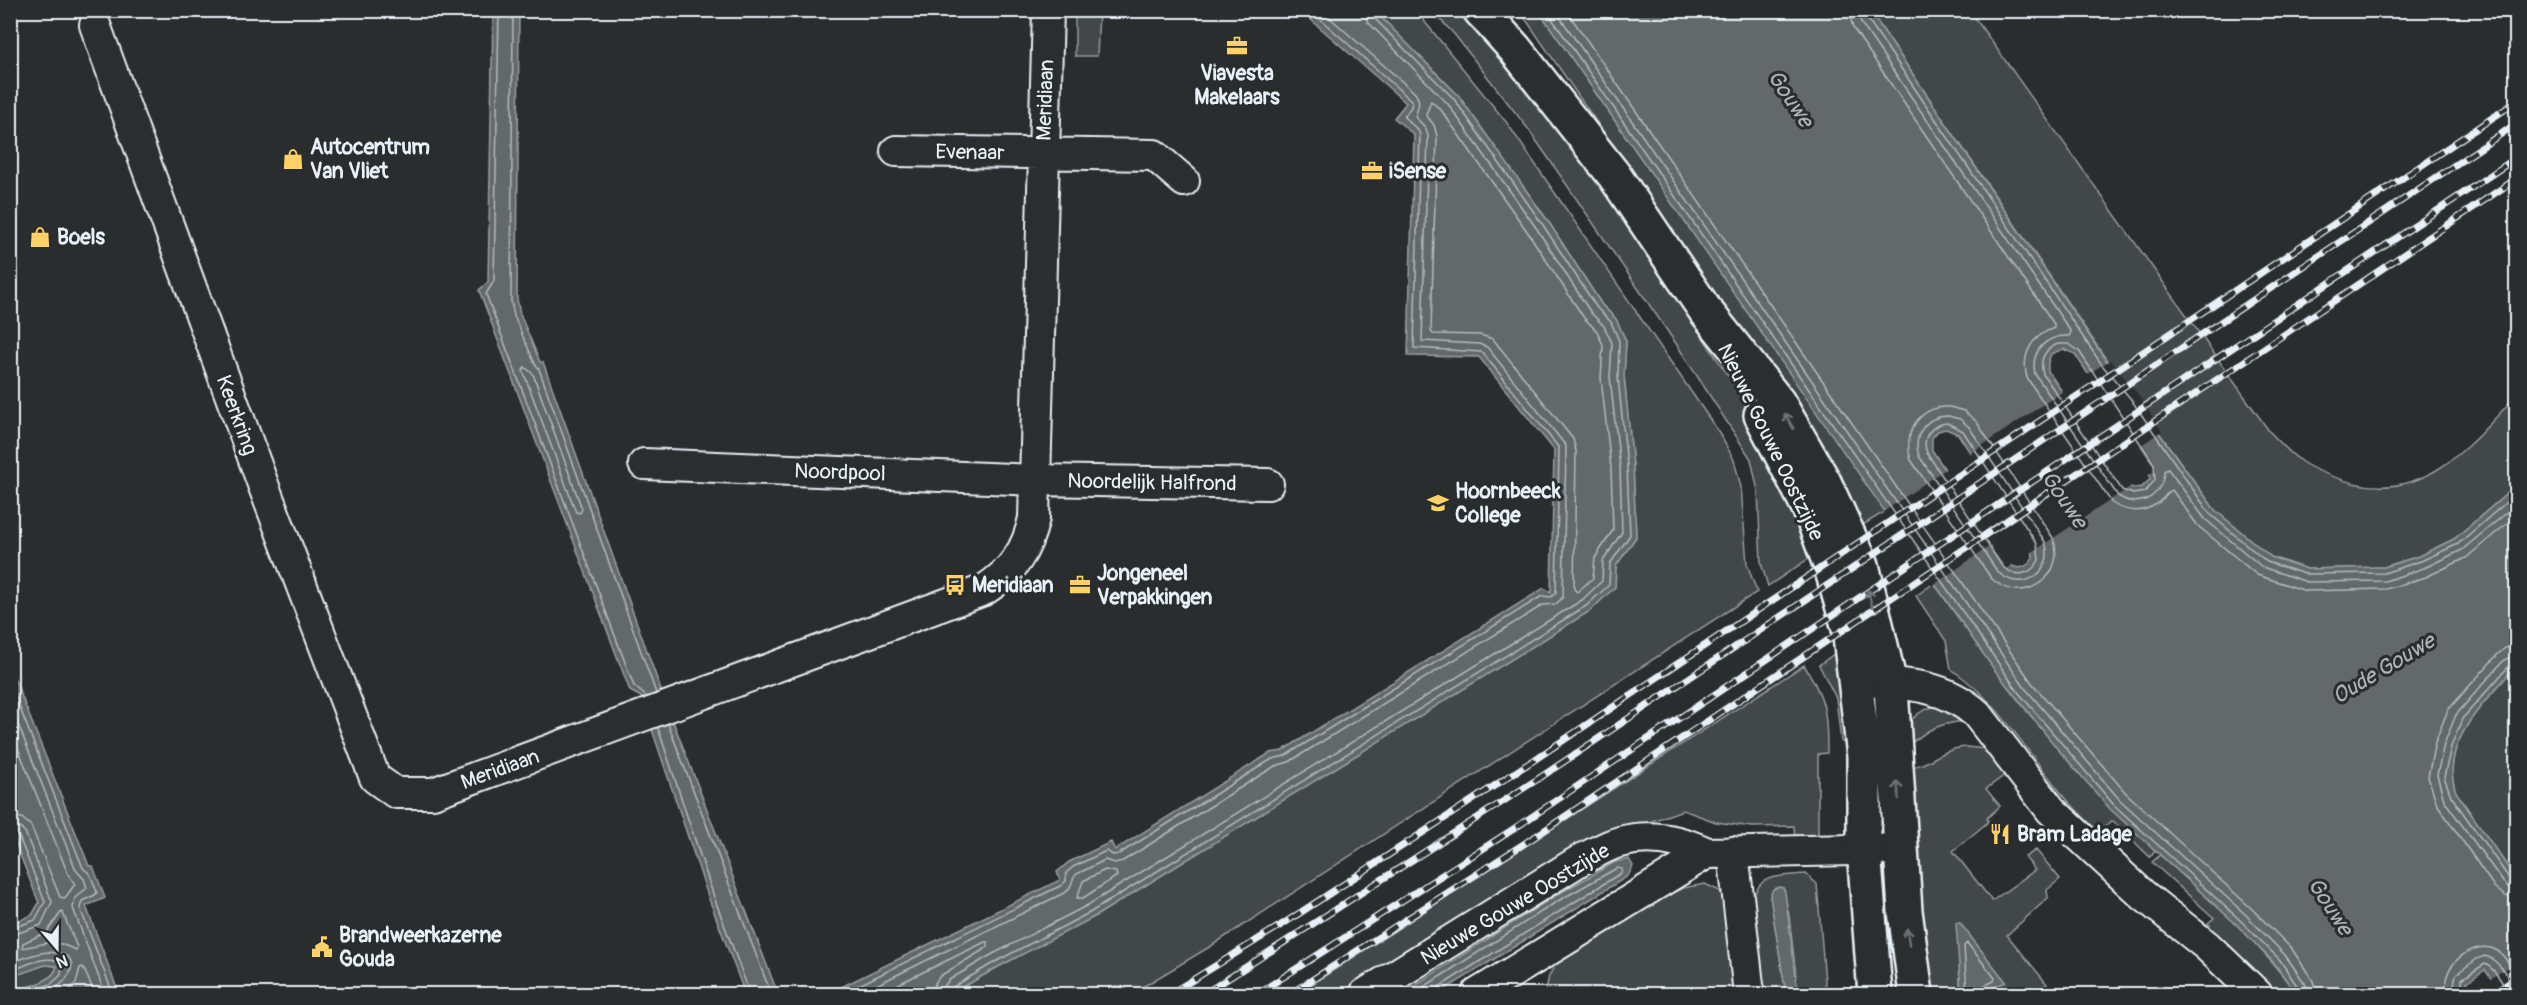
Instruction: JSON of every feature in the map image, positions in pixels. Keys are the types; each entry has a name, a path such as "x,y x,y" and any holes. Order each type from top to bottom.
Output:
{"main road":[{"name":"Nieuwe Gouwe Oostzijde","path":"1480,10 1515,49 1614,175 1705,310 1778,402 1824,482 1862,565 1890,682 1905,911 1916,994"},
{"name":"Nieuwe Gouwe Oostzijde","path":"1508,10 1569,93 1614,175"},
{"name":"Nieuwe Gouwe Oostzijde","path":"1705,310 1809,508 1847,618 1864,756 1863,849 1875,994"}],"street":[{"name":"Meridiaan","path":"396,793 433,793 984,590 999,581 1023,554 1034,518 1036,480 1048,10"},
{"name":"Keerkring","path":"95,25 264,488 375,778 396,793"},
{"name":"Evenaar","path":"896,151 1154,155 1184,181"},
{"name":"Noordpool","path":"644,464 1036,480"},
{"name":"Noordelijk Halfrond","path":"1036,480 1268,484"},
{"path":"1856,681 1890,682 1945,691 1963,701 1977,714 2051,810 2143,895 2206,946 2257,994"},
{"name":"Nieuwe Gouwe Oostzijde","path":"1365,994 1581,859 1620,842 1654,838 1685,842 1720,852 1901,849"},
{"path":"1477,994 1720,852 1749,994"}],"shaded area":[{"path":"1075,11 1099,11 1097,56 1075,56"},
{"path":"1375,11 1416,11 1507,123 1718,431 1734,460 1741,487 1747,564 1757,592 1211,946 1131,994 951,994 1094,917 1590,611 1615,587 1616,566 1636,537 1633,466 1624,376 1626,341 1616,319 1602,305 1548,221 1458,95"},
{"path":"1432,11 1472,11 1603,188 1742,396 1778,462 1817,553 1768,586 1761,563 1758,491 1751,459 1677,345 1529,130 1454,34"},
{"path":"1520,11 1539,11 1886,511 1858,528 1772,377"},
{"path":"1870,11 1970,11 2269,431 2298,459 2320,472 2353,483 2380,486 2404,484 2425,476 2445,464 2482,432 2516,396 2516,486 2454,539 2419,556 2384,567 2307,569 2271,557 2215,510 2108,362"},
{"path":"1934,583 2037,724 2093,789 2155,850 2150,857 2113,821 2099,830 2093,827 2058,789 1992,705 1980,692 1951,669 1946,641 1916,596"},
{"path":"1845,646 1849,747 1841,741 1836,698 1819,665"},
{"path":"1804,665 1821,697 1826,716 1827,753 1818,754 1818,836 1795,839 1794,826 1752,827 1716,822 1683,810 1609,836 1355,994 1297,994"},
{"path":"2516,666 2516,879 2456,792 2452,774 2459,740 2468,723"},
{"path":"1937,706 1966,721 1937,727 1903,745 1906,730 1917,714"},
{"path":"1965,747 1988,749 2009,772 1986,789 2000,806 1987,818 1988,822 1953,851 1992,901 2035,870 2025,857 2036,850 2060,879 2047,890 2048,898 2007,935 2047,984 2032,994 1977,994 2006,982 1957,924 1961,994 1930,994 1904,768 1921,765 1947,751"},
{"path":"2160,855 2249,938 2282,974 2296,994 2271,994 2250,966 2209,927 2210,925 2207,924 2214,918 2152,862"},
{"path":"1806,874 1817,884 1826,994 1798,994 1789,915 1783,888 1770,896 1786,994 1766,994 1753,934 1753,903 1756,890 1768,879"},
{"path":"1705,884 1720,891 1729,909 1735,994 1545,994 1549,976 1558,960 1664,897 1683,888"},
{"path":"45,965 57,966 51,977 38,984 11,992 10,977"}],"water":[{"path":"493,11 519,11 517,299 520,314 540,362 543,362 661,690 778,994 745,994 709,899 641,697 630,691 479,290 488,282"},
{"path":"1301,11 1375,11 1458,95 1548,221 1602,305 1616,319 1626,341 1624,376 1633,466 1636,537 1616,566 1615,587 1590,611 1094,917 951,994 827,994 1060,880 1057,872 1069,862 1111,842 1115,850 1270,753 1282,751 1544,588 1551,592 1554,450 1479,357 1408,356 1414,135 1394,118 1406,103"},
{"path":"1539,11 1870,11 2107,362 2215,510 2271,557 2307,569 2384,567 2419,556 2454,539 2516,486 2516,666 2468,723 2459,740 2452,774 2456,792 2516,879 2516,994 2502,994 2485,970 2467,982 2475,994 2296,994 2275,964 2237,925 2110,809 2056,747 1993,668","holes":["2063,349 2075,354 2149,467 2150,479 2142,487 2127,486 2048,371 2051,354","1946,429 1958,434 2032,547 2033,558 2025,566 2018,568 2007,562 1932,450 1932,438 1938,431"]},
{"path":"10,667 89,866 93,866 105,898 86,906 119,994 11,994 11,992 45,981 55,972 57,966 45,965 11,977 11,924 32,915 39,903 11,832"},
{"path":"1629,859 1633,866 1628,876 1438,994 1401,994 1555,896 1615,862"},
{"path":"1779,887 1785,892 1798,994 1786,994 1770,896 1773,889"},
{"path":"1956,923 1960,923 2006,982 1977,994 1961,994"}],"pier":[{"path":"2110,360 2137,393 2162,431 2140,446 2156,470 2148,475 2146,468 2085,376"},
{"path":"2065,390 2129,483 2133,485 2031,553 1968,455"},
{"path":"1947,468 2013,564 2006,569 1990,546 1932,586 1883,512"},
{"path":"2516,961 2516,991 2511,994 2498,994 2489,980"}],"railway":[{"path":"1170,994 1286,922 1534,760 2516,102"},
{"path":"1204,994 1541,777 2516,124"},
{"path":"1257,994 1512,830 2516,158"},
{"path":"1290,994 1533,838 2516,179"},
{"path":"2493,994 2516,978"}],"place":[{"name":"Viavesta Makelaars","path":"1237,46"},
{"name":"Autocentrum Van Vliet","path":"293,159"},
{"name":"iSense","path":"1372,171"},
{"name":"Boels","path":"40,237"},
{"name":"Hoornbeeck College","path":"1438,503"},
{"name":"Meridiaan","path":"955,585"},
{"name":"Jongeneel Verpakkingen","path":"1080,585"},
{"name":"Bram Ladage","path":"2000,834"},
{"name":"Brandweerkazerne Gouda","path":"322,947"}],"water label":[{"name":"Gouwe","path":"1791,98"},
{"name":"Gouwe","path":"2065,499"},
{"name":"Oude Gouwe","path":"2383,668"},
{"name":"Gouwe","path":"2331,906"}]}
